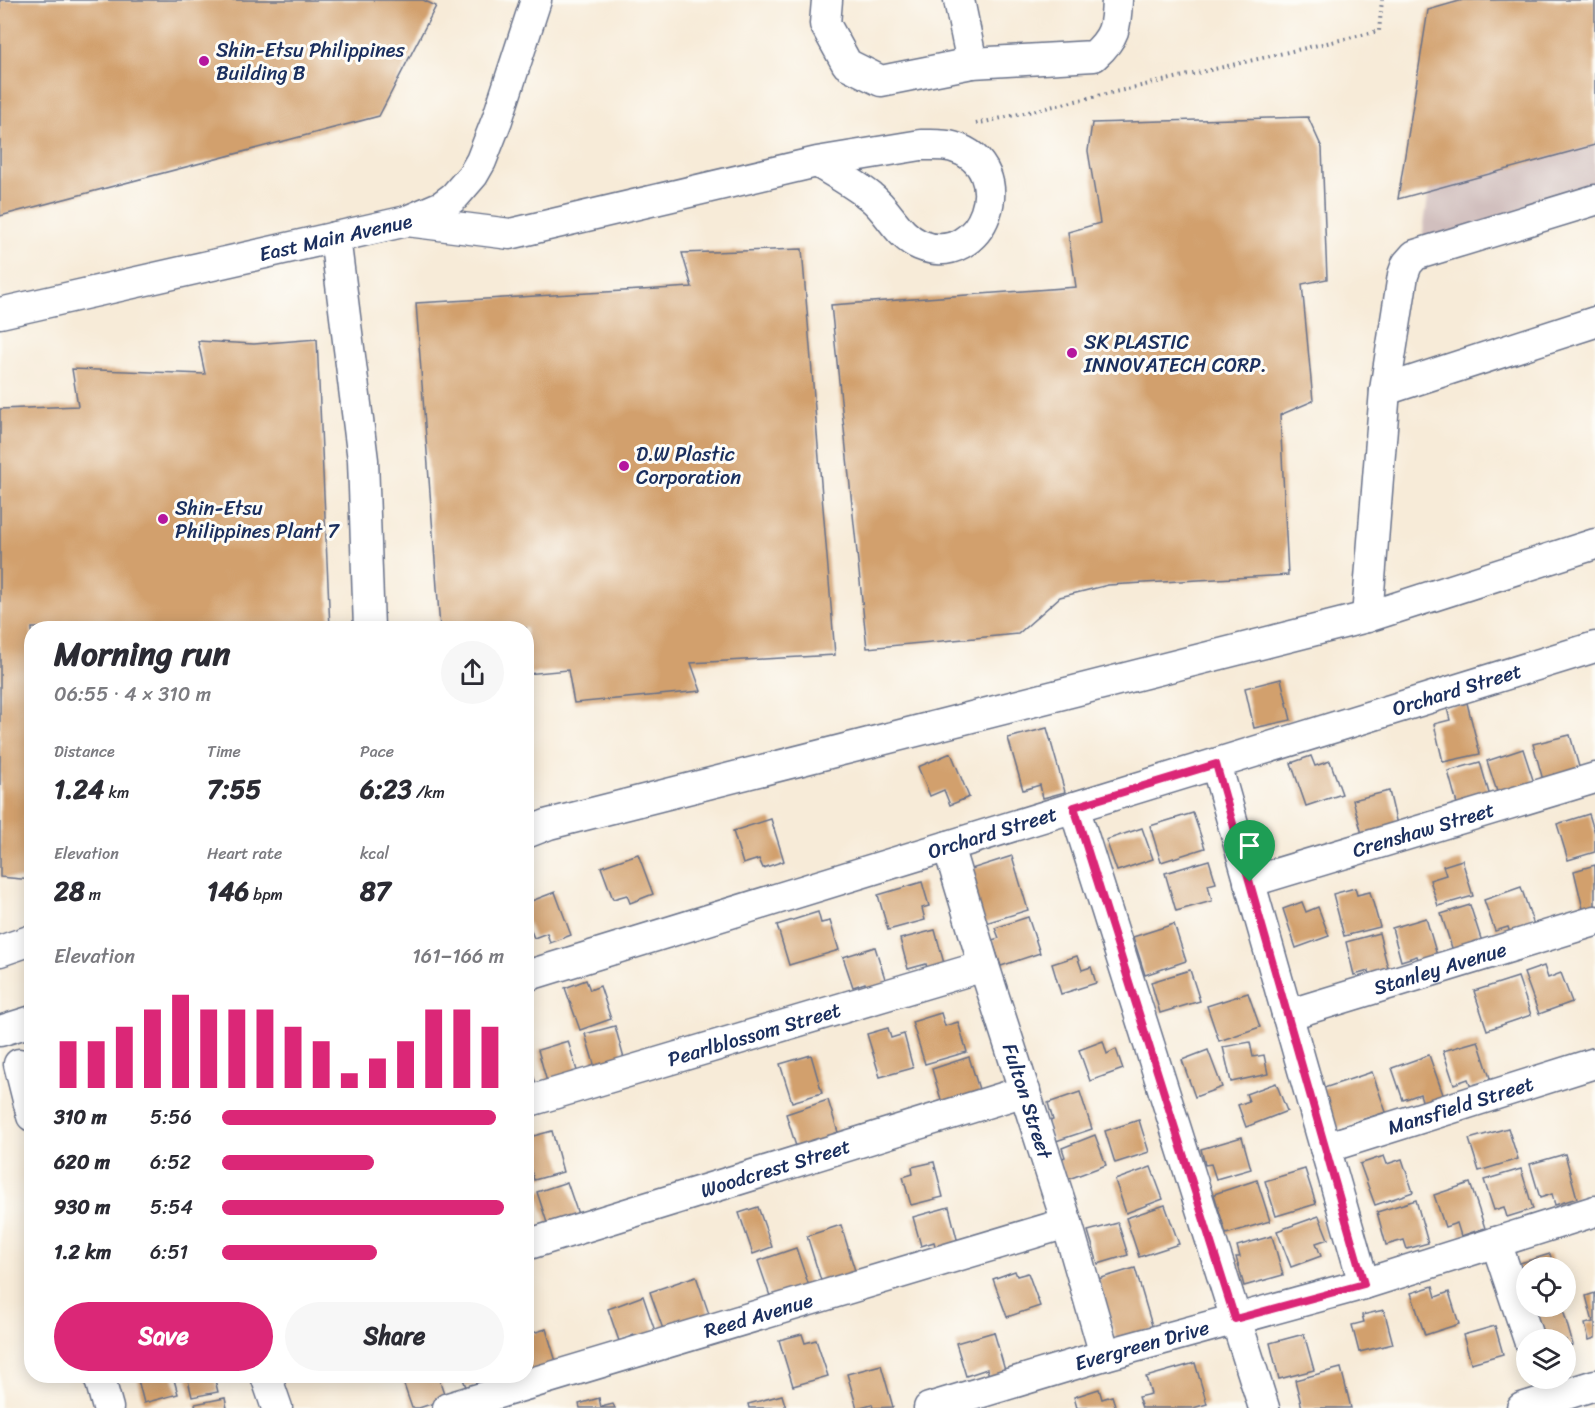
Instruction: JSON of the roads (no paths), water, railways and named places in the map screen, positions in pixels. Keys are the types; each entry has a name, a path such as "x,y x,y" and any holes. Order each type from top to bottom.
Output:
{"street":[{"name":"East Main Avenue","path":"0,313 407,221 442,206 454,197 473,175 481,161 497,120 536,0"},
{"path":"828,0 825,24 848,64 881,81 972,63 1094,56 1108,43 1116,24 1118,0"},
{"path":"959,0 972,63"},
{"path":"407,221 510,234 817,162 921,145 953,147 967,153 979,164 986,177 990,193 989,209 982,225 971,237 956,245 939,249 923,246 908,239 872,197 817,162"},
{"path":"1367,617 1385,390 1403,275 1407,264 1415,255 1595,200"},
{"path":"335,237 363,460 369,621"},
{"path":"1385,390 1595,322"},
{"path":"534,830 549,824 1367,617 1595,544"},
{"name":"Orchard Street","path":"534,974 1595,647"},
{"path":"1216,764 1364,1284"},
{"name":"Crenshaw Street","path":"1250,882 1595,778"},
{"path":"1074,807 1264,1408"},
{"name":"Fulton Street","path":"948,846 984,966 1067,1222 1105,1355"},
{"name":"Stanley Avenue","path":"1287,1016 1595,921"},
{"path":"0,951 24,943"},
{"name":"Pearlblossom Street","path":"534,1100 984,966"},
{"path":"0,1031 24,1024"},
{"name":"Mansfield Street","path":"1325,1148 1595,1063"},
{"path":"19,1064 24,1084"},
{"name":"Woodcrest Street","path":"534,1243 1025,1091"},
{"name":"Evergreen Drive","path":"929,1408 1105,1355 1364,1284 1595,1211"},
{"name":"Reed Avenue","path":"534,1382 1067,1222"},
{"path":"1496,1242 1525,1329"},
{"path":"101,1383 108,1408"},
{"path":"268,1383 277,1408"},
{"name":"Reed Avenue","path":"448,1408 531,1383"},
{"path":"1576,1387 1595,1385"},
{"path":"1522,1408 1546,1389"}],"place":[{"name":"Shin-Etsu Philippines Building B","path":"204,61"},
{"name":"SK PLASTIC INNOVATECH CORP.","path":"1072,353"},
{"name":"D.W Plastic Corporation","path":"624,466"},
{"name":"Shin-Etsu Philippines Plant 7","path":"163,519"}]}
